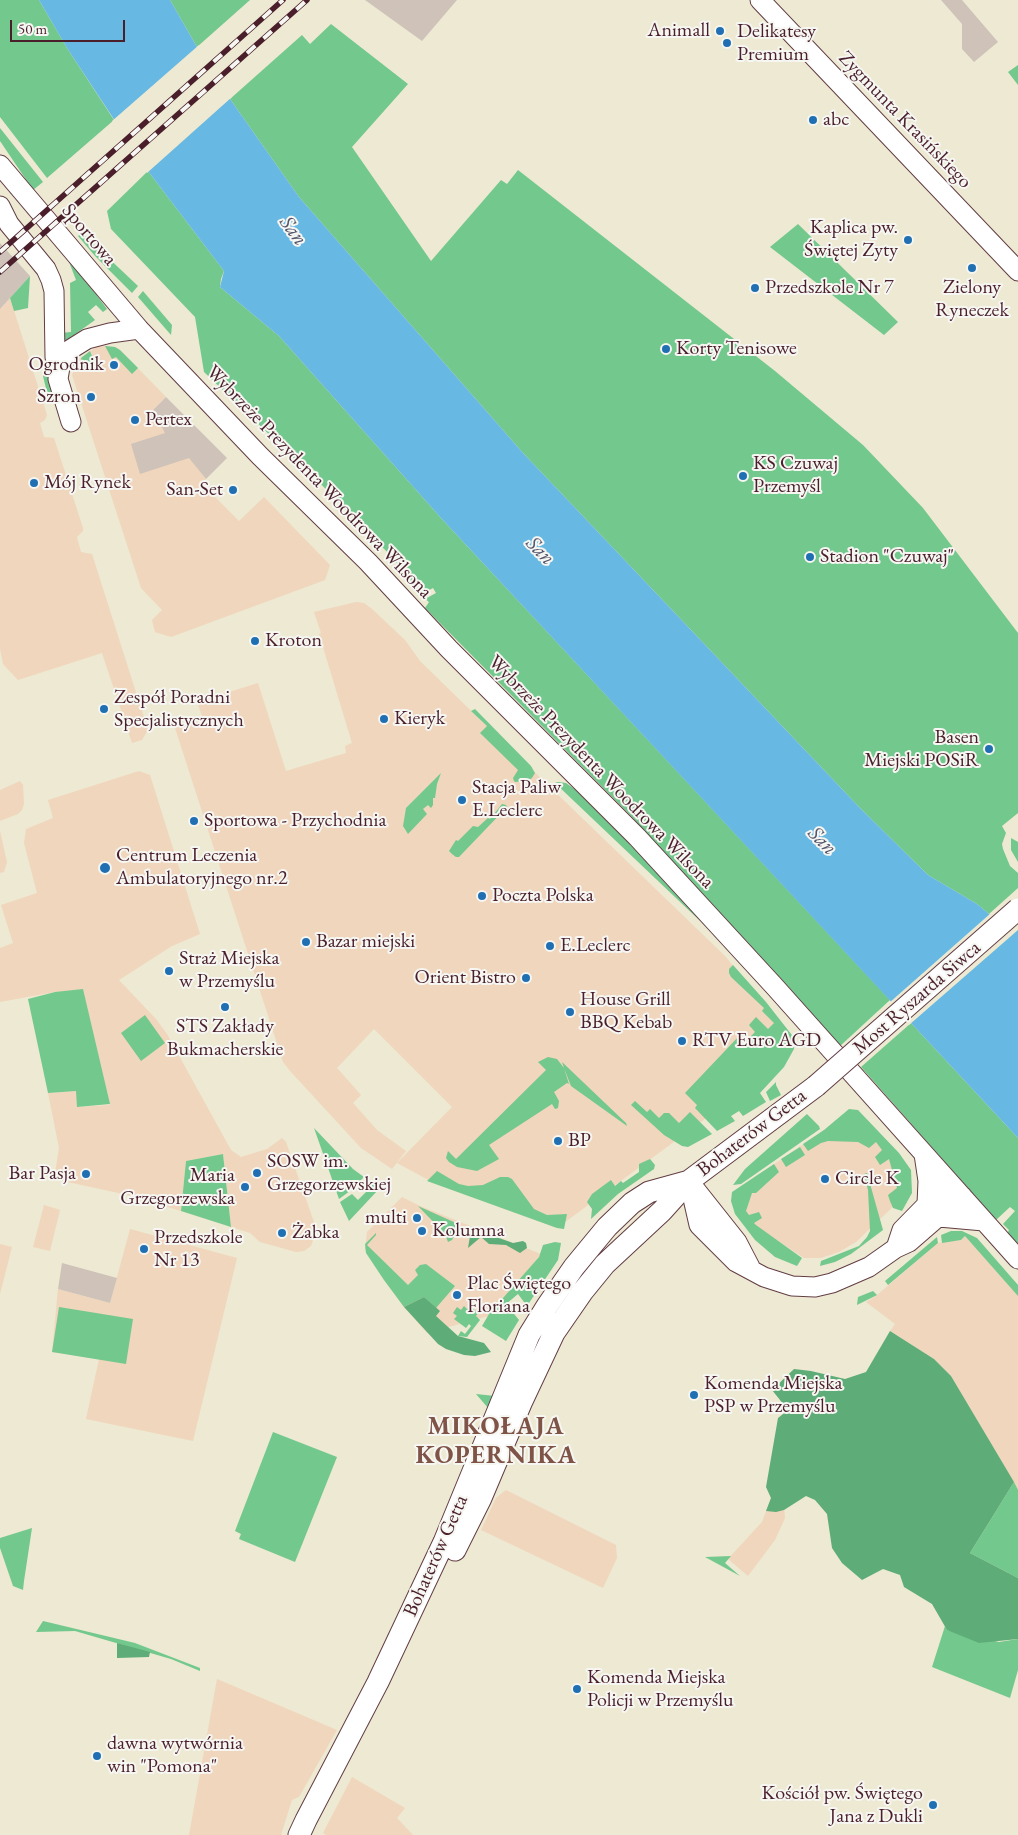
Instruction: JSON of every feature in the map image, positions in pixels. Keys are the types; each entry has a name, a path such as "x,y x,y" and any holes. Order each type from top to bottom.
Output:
{"main road":[{"name":"Most Ryszarda Siwca","path":"816,1086 1018,909"},
{"name":"Bohaterów Getta","path":"299,1835 378,1682 427,1603 481,1498 534,1374 554,1333 582,1291 605,1264 662,1211 688,1181 816,1086"}],"street":[{"name":"Zygmunta Krasińskiego","path":"760,0 1018,271"},
{"name":"Sportowa","path":"1,166 139,329"},
{"path":"0,206 9,224 46,269 51,280 54,292 55,357 60,367"},
{"path":"71,422 58,379 60,367 71,349 87,339 110,333 139,329"},
{"name":"Wybrzeże Prezydenta Woodrowa Wilsona","path":"139,329 260,456 368,562 448,649 637,838 775,987 1018,1259"},
{"path":"924,1154 933,1210"},
{"path":"688,1181 698,1225 736,1262 751,1271 792,1286 815,1287 832,1283 869,1267 896,1248 909,1242 933,1210 955,1189"},
{"path":"933,1210 984,1221"}],"shaded area":[{"path":"365,0 457,0 422,41"},
{"path":"941,0 962,0 998,42 974,62 962,49 962,24"},
{"path":"0,243 30,276 0,309"},
{"name":"Mój Rynek","path":"10,298 47,415 45,420 40,423 44,437 54,438 83,528 83,531 77,537 81,552 92,554 148,730 142,740 132,743 102,653 18,680 3,664 0,649 0,309"},
{"path":"96,347 115,347 120,350 166,397 153,410 206,479 202,484 239,521 264,497 330,565 325,580 171,637 155,632 152,620 162,610 141,588 72,375 78,360"},
{"path":"166,397 227,458 206,479 189,458 140,474 131,444 165,433 153,410"},
{"path":"356,602 364,603 372,609 405,640 420,661 725,956 784,1027 781,1063 557,1228 434,1183 397,1163 452,1107 374,1029 337,1068 361,1095 353,1103 377,1130 406,1151 392,1169 361,1148 283,1062 175,728 203,719 197,702 258,683 286,771 346,753 345,746 352,743 314,612"},
{"path":"139,771 150,775 200,934 172,946 119,980 156,1019 167,1034 231,1150 241,1157 267,1149 282,1138 286,1142 315,1225 311,1246 304,1251 296,1252 260,1242 250,1233 231,1227 223,1154 186,1161 181,1211 132,1196 54,1179 59,1148 48,1093 77,1091 77,1107 110,1105 55,992 0,1002 0,948 13,943 1,905 37,893 24,843 26,829 53,818 48,800"},
{"path":"20,781 23,785 24,804 22,810 18,814 0,821 0,790"},
{"path":"0,831 7,862 4,872 0,873"},
{"name":"Circle K","path":"858,1113 894,1154 900,1200 856,1242 839,1252 821,1258 804,1258 737,1214 732,1193 824,1130"},
{"path":"402,1197 541,1254 496,1314 427,1333 404,1307 365,1250 367,1232"},
{"path":"44,1205 60,1210 50,1251 33,1247"},
{"path":"130,1229 237,1258 193,1441 86,1419 99,1359 52,1352 58,1289 110,1303"},
{"path":"965,1236 1018,1291 1018,1490 951,1376 934,1359 890,1331 895,1324 866,1302 877,1295 938,1243 961,1240"},
{"path":"0,1244 12,1247 0,1294"},
{"path":"62,1263 117,1278 110,1303 58,1289"},
{"path":"506,1490 616,1545 617,1558 603,1588 481,1530 496,1498"},
{"path":"771,1498 783,1498 785,1518 775,1540 748,1576 728,1559 762,1522"},
{"path":"217,1679 337,1730 299,1797 292,1800 281,1835 189,1835"},
{"path":"352,1777 405,1808 397,1818 413,1835 326,1835 323,1833"}],"green space":[{"path":"0,0 39,0 67,48 114,120 47,178 0,117"},
{"path":"170,0 250,0 197,47"},
{"name":"KS Czuwaj Przemyśl","path":"331,24 408,84 352,147 431,261 501,180 507,184 518,170 775,371 863,445 923,508 1018,633 1018,813 1002,826 1006,833 1002,844 1010,866 1018,873 1018,888 989,914 977,904 928,875 859,807 523,453 299,197 230,99 302,35 310,44"},
{"path":"1018,65 1018,85 1008,72"},
{"path":"0,128 43,182 33,190 0,141"},
{"path":"148,171 224,271 220,287 279,336 441,518 890,1000 839,1047 633,818 425,608 429,602 425,599 436,593 433,588 422,594 390,555 317,480 319,475 308,464 302,466 204,372 195,317 111,229 107,211"},
{"path":"798,224 898,322 884,335 770,247"},
{"path":"82,233 138,286 132,293 78,236"},
{"path":"66,254 107,309 103,312 96,305 88,312 95,320 60,345 60,333 71,332 70,283 76,280"},
{"path":"30,276 28,308 14,311 10,298"},
{"path":"143,291 172,325 171,335 138,297"},
{"path":"105,346 115,347 120,350 138,368 132,374 116,357 112,359"},
{"path":"90,351 96,367 85,371 81,358"},
{"path":"43,368 51,369 55,398 49,401 43,376"},
{"path":"475,709 531,766 535,773 532,778 527,781 514,781 513,778 518,770 480,733 487,726 471,711"},
{"path":"441,773 435,798 433,798 433,805 431,808 428,805 423,809 427,814 408,834 403,826 406,808"},
{"path":"555,783 566,783 580,793 661,875 717,937"},
{"path":"502,804 507,807 459,857 456,857 449,851 456,840 458,841 473,826 478,827 488,818 490,819"},
{"path":"1011,838 1018,842 1018,862 1011,850"},
{"path":"733,965 766,1002 795,1039 794,1049 784,1067 760,1093 766,1102 743,1116 739,1111 731,1116 735,1121 717,1131 695,1108 697,1105 685,1093 740,1035 746,1041 755,1032 749,1025 756,1017 768,1029 774,1023 762,1011 764,1008 731,977 729,969"},
{"path":"83,989 110,1104 77,1107 76,1091 48,1093 28,999 55,992"},
{"path":"145,1015 165,1043 141,1061 121,1033"},
{"path":"911,1023 1018,1138 1018,1246 1007,1234 1009,1230 1003,1224 1015,1211 1010,1207 996,1220 861,1067"},
{"path":"548,1057 557,1059 564,1068 569,1084 567,1083 554,1092 559,1101 558,1108 555,1109 552,1104 489,1145 499,1159 477,1171 457,1167 449,1162 446,1158 448,1151 456,1159 546,1070 538,1062"},
{"path":"562,1062 626,1123 627,1126 571,1086"},
{"path":"776,1082 781,1095 770,1101 766,1092"},
{"path":"635,1101 647,1112 650,1109 659,1118 664,1113 669,1113 679,1123 690,1112 712,1134 688,1147 682,1146 664,1135 631,1105"},
{"path":"849,1109 858,1110 899,1153 911,1170 912,1193 902,1211 893,1208 890,1201 888,1195 897,1188 889,1159 880,1165 875,1157 882,1150 876,1142 869,1148 858,1142 828,1141 808,1151 803,1144 824,1130"},
{"path":"807,1114 820,1129 741,1184 733,1185 745,1169"},
{"path":"314,1128 353,1169 364,1177 339,1199"},
{"path":"800,1147 805,1155 786,1167 781,1159"},
{"path":"223,1154 231,1227 181,1211 186,1161"},
{"path":"650,1159 655,1165 654,1169 618,1194 591,1219 592,1209 587,1202 592,1194 611,1180 615,1186 621,1181 623,1183 639,1172 639,1164"},
{"path":"774,1164 779,1172 756,1193 752,1193 746,1211 749,1215 759,1212 762,1218 754,1223 802,1258 797,1266 775,1257 755,1240 735,1214 731,1201 732,1192"},
{"path":"437,1171 459,1184 468,1186 483,1185 500,1177 508,1177 512,1179 534,1209 547,1215 567,1214 564,1229 427,1181"},
{"path":"867,1173 883,1230 851,1254 835,1262 820,1266 821,1261 859,1246 867,1237 870,1231 868,1190 864,1174"},
{"path":"366,1179 374,1184 378,1190 349,1221 340,1202 352,1194 358,1200 366,1192 360,1185"},
{"path":"418,1206 456,1223 457,1231 452,1240 448,1242 445,1234"},
{"path":"479,1231 513,1243 523,1241 526,1243 527,1248 520,1253 506,1245 489,1244 481,1237 468,1248 470,1236"},
{"path":"951,1231 962,1231 977,1238 1018,1285 1018,1296 965,1236 961,1240 942,1243 941,1235"},
{"path":"376,1233 367,1245 408,1285 418,1275 415,1270 420,1265 426,1264 455,1286 436,1308 424,1297 404,1307 366,1253 365,1244"},
{"path":"937,1237 938,1243 888,1285 885,1281"},
{"path":"555,1242 561,1243 558,1260 527,1306 518,1294 506,1304 519,1320 506,1341 482,1326 489,1314 539,1257 543,1245"},
{"path":"873,1291 877,1295 857,1305 858,1297"},
{"path":"424,1297 440,1311 436,1316 458,1336 484,1343 491,1352 475,1356 464,1355 438,1344 404,1307"},
{"path":"464,1306 467,1309 470,1306 478,1313 476,1316 480,1320 467,1337 458,1336 461,1331 465,1334 471,1326 469,1324 466,1328 454,1319 457,1316 453,1313 457,1307 461,1310"},
{"path":"59,1307 133,1319 126,1364 52,1352"},
{"path":"890,1331 934,1359 951,1376 1014,1482 970,1553 1018,1578 1018,1639 979,1643 947,1630 932,1604 904,1587 900,1575 883,1569 862,1580 842,1563 832,1548 827,1514 815,1500 806,1496 784,1510 776,1512 766,1511 771,1498 766,1487 778,1418 788,1410 772,1390 794,1369 845,1379 866,1372"},
{"path":"476,1394 495,1396 489,1409"},
{"path":"273,1432 337,1457 295,1562 239,1539 241,1534 235,1531"},
{"path":"1014,1482 1018,1490 1018,1578 970,1553"},
{"path":"32,1528 23,1590 13,1586 0,1548 0,1538"},
{"path":"731,1556 725,1563 740,1576 705,1557"},
{"path":"43,1621 135,1643 200,1668 200,1671 171,1659 75,1631 36,1632"},
{"path":"945,1626 947,1630 999,1642 1018,1639 1018,1670 1010,1698 932,1667"},
{"path":"117,1643 150,1652 149,1657 117,1658"}],"water":[{"name":"San","path":"39,0 170,0 230,99 299,197 523,453 859,807 928,875 977,904 989,914 1018,926 1018,1138 441,518 279,336 220,287 224,271 148,171 67,48"}],"pier":[{"path":"199,45 232,97 147,173 112,121"},
{"path":"991,913 1018,923 1018,930 909,1025 889,1003"}],"railway":[{"path":"0,252 283,0"},
{"path":"0,272 307,0"}],"place":[{"name":"Animall","path":"720,31"},
{"name":"Delikatesy Premium","path":"727,43"},
{"name":"abc","path":"813,120"},
{"name":"Kaplica pw. Świętej Zyty","path":"908,240"},
{"name":"Zielony Ryneczek","path":"972,268"},
{"name":"Przedszkole Nr 7","path":"755,288"},
{"name":"Korty Tenisowe","path":"666,349"},
{"name":"Ogrodnik","path":"114,365"},
{"name":"Szron","path":"91,397"},
{"name":"Pertex","path":"135,420"},
{"name":"KS Czuwaj Przemyśl","path":"743,476"},
{"name":"Mój Rynek","path":"34,483"},
{"name":"San-Set","path":"233,490"},
{"name":"Stadion \"Czuwaj\"","path":"810,557"},
{"name":"Kroton","path":"255,641"},
{"name":"Zespół Poradni Specjalistycznych","path":"104,709"},
{"name":"Kieryk","path":"384,719"},
{"name":"Basen Miejski POSiR","path":"989,749"},
{"name":"Stacja Paliw E.Leclerc","path":"462,800"},
{"name":"Sportowa - Przychodnia","path":"194,821"},
{"name":"Centrum Leczenia Ambulatoryjnego nr.2","path":"105,868"},
{"name":"Poczta Polska","path":"482,896"},
{"name":"Bazar miejski","path":"306,942"},
{"name":"E.Leclerc","path":"550,946"},
{"name":"Straż Miejska w Przemyślu","path":"169,971"},
{"name":"Orient Bistro","path":"526,978"},
{"name":"STS Zakłady Bukmacherskie","path":"225,1007"},
{"name":"House Grill BBQ Kebab","path":"570,1012"},
{"name":"RTV Euro AGD","path":"682,1041"},
{"name":"BP","path":"558,1141"},
{"name":"SOSW im. Grzegorzewskiej","path":"257,1173"},
{"name":"Bar Pasja","path":"86,1174"},
{"name":"Circle K","path":"825,1179"},
{"name":"Maria Grzegorzewska","path":"245,1187"},
{"name":"multi","path":"417,1218"},
{"name":"Kolumna","path":"422,1231"},
{"name":"Żabka","path":"282,1233"},
{"name":"Przedszkole Nr 13","path":"144,1249"},
{"name":"Plac Świętego Floriana","path":"457,1295"},
{"name":"Komenda Miejska PSP w Przemyślu","path":"694,1395"},
{"name":"Komenda Miejska Policji w Przemyślu","path":"577,1689"},
{"name":"dawna wytwórnia win \"Pomona\"","path":"97,1756"},
{"name":"Kościół pw. Świętego Jana z Dukli","path":"933,1805"}],"district":[{"name":"MIKOŁAJA KOPERNIKA","path":"496,1442"}]}
